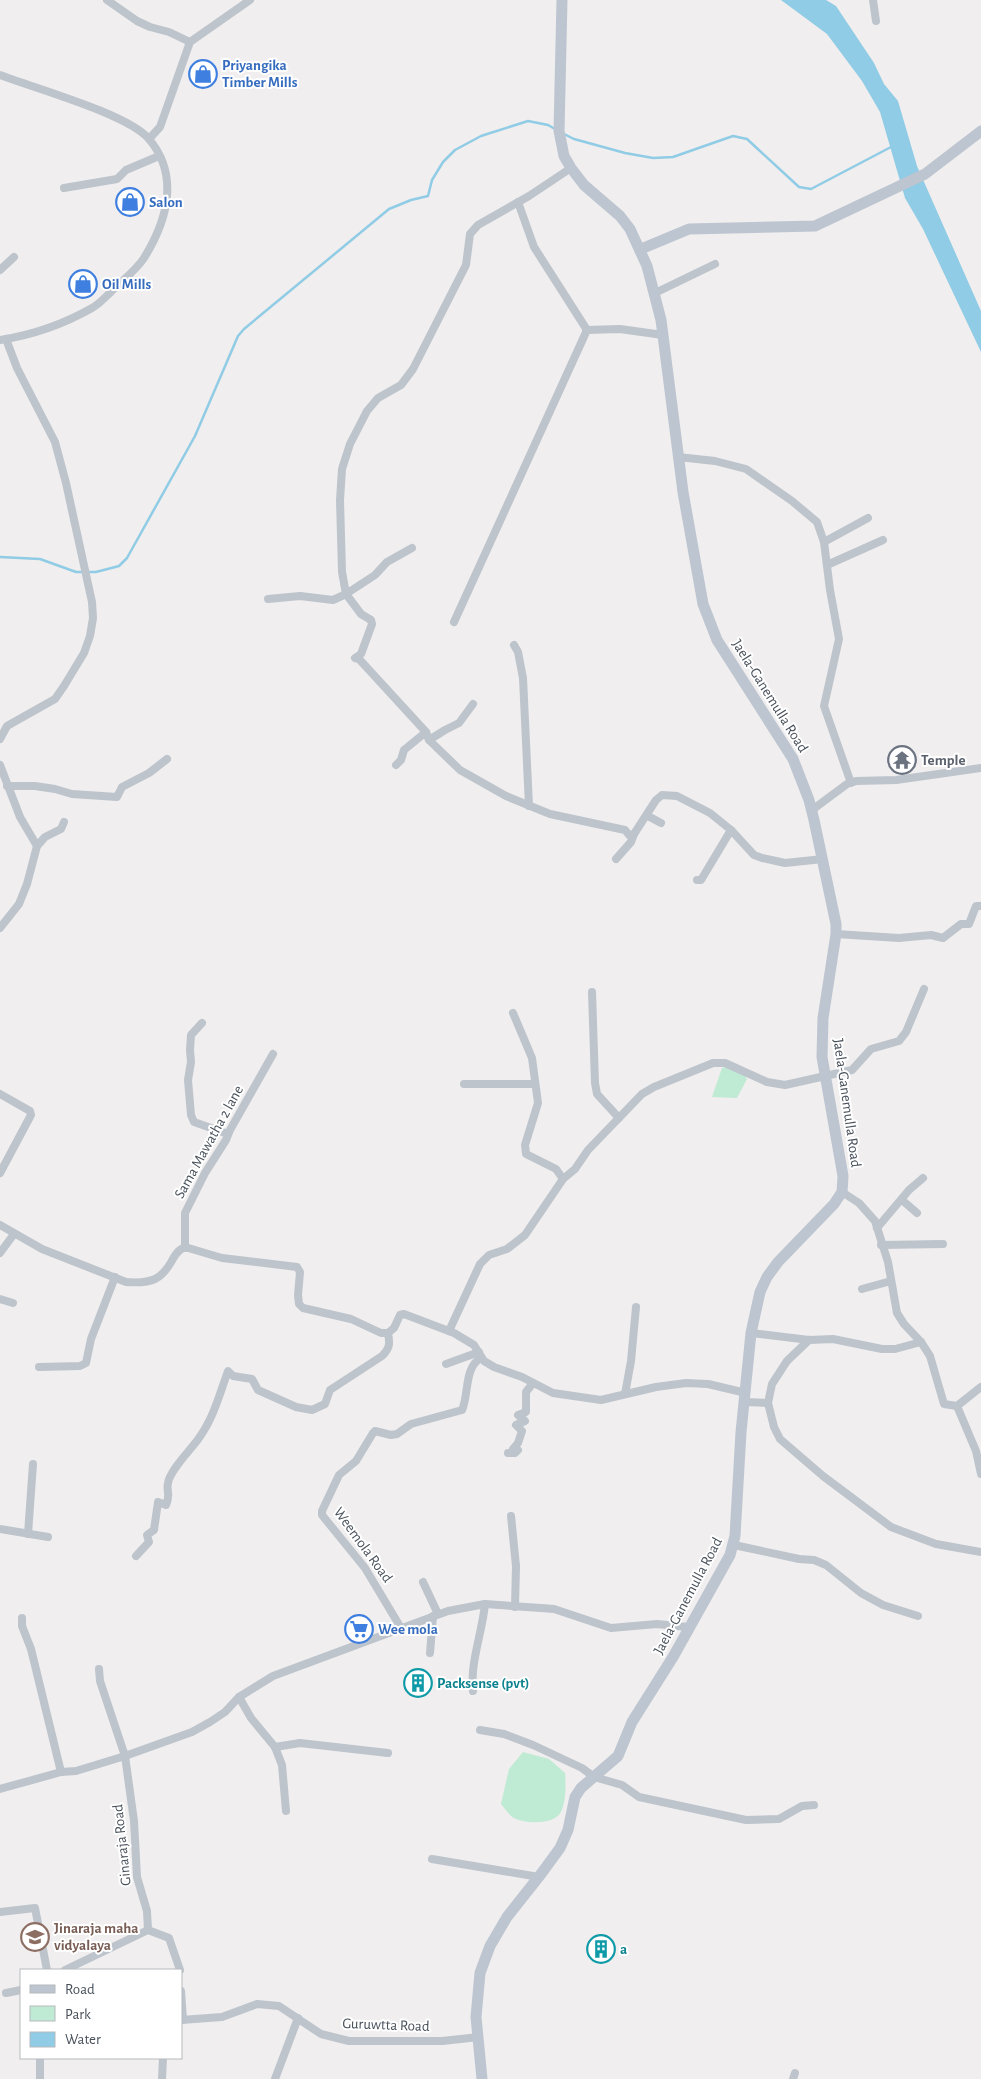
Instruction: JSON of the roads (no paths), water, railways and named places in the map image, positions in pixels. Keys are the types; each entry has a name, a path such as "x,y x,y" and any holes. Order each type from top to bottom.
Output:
{"main road":[{"name":"Jaela-Ganemulla Road","path":"482,2079 476,2017 480,1973 485,1959 497,1931 539,1877 565,1839 575,1797 580,1788 618,1756 632,1722 673,1657 734,1545 741,1432 751,1333 760,1292 767,1277 778,1262 834,1204 842,1192 842,1176 822,1057 823,1018 836,934 834,911 812,810 793,759 710,627 699,584 678,457 663,335 655,294 641,249 620,216 584,185 564,156 560,142 559,123 562,0"},
{"path":"641,249 689,228 815,226 925,174 981,132"}],"street":[{"path":"108,0 137,21 190,42"},
{"path":"149,140 160,127 190,42 250,0"},
{"path":"873,0 876,20"},
{"path":"0,76 114,117 149,140 163,165 169,187 163,218 143,259 94,307 54,327 3,339 55,442 92,602 93,618 90,636 84,653 55,699 6,726 0,739"},
{"path":"64,188 117,179 126,170 159,156"},
{"path":"571,168 478,225 470,234 466,264 413,369 401,385 378,398 367,411 350,444 342,469 340,500 342,572 346,594 361,614 371,620 372,624 361,654 355,658 359,659 426,732 429,740 467,774 506,796 550,814 625,830 630,836 634,834"},
{"path":"518,202 534,247 588,330"},
{"path":"0,270 14,257"},
{"path":"655,294 715,264"},
{"path":"588,330 620,330 663,335"},
{"path":"454,622 588,330"},
{"path":"678,457 715,461 746,469 792,500 817,522 824,542 839,639 824,706 827,719 831,723 842,752 851,783"},
{"path":"824,542 868,518"},
{"path":"827,565 883,540"},
{"path":"268,598 300,596 333,600 375,575 387,562 412,548"},
{"path":"514,644 518,652 523,678 529,806"},
{"path":"429,740 459,723 473,704"},
{"path":"396,765 401,760 404,750 426,732"},
{"path":"7,786 35,786 72,794 117,797 122,787 149,773 167,759"},
{"path":"0,765 20,817 37,846"},
{"path":"812,810 851,783 896,780 981,768"},
{"path":"616,859 631,842 634,834 648,816 656,800 662,795 677,796 710,814 731,830 754,855 784,863 823,859"},
{"path":"648,816 661,823"},
{"path":"0,928 18,904 27,884 37,846 45,837 61,828 64,822"},
{"path":"697,880 701,880 731,830"},
{"path":"836,934 899,938 931,935 943,938 961,924 969,924 976,906 981,906"},
{"path":"449,1331 480,1264 489,1255 507,1249 525,1235 564,1179 575,1169 588,1150 642,1094 654,1087 713,1063 725,1063 766,1082 785,1085 852,1070 871,1049 899,1041 906,1032 924,989"},
{"path":"592,992 597,1094 619,1118"},
{"path":"513,1013 532,1058 538,1103 525,1145 526,1154 556,1169 564,1179"},
{"path":"202,1023 191,1035 191,1062 188,1080 190,1115 194,1122 228,1134"},
{"name":"Sama Mawatha 2 lane","path":"185,1247 185,1213 205,1173 272,1054"},
{"path":"464,1084 536,1084"},
{"path":"0,1094 30,1111 31,1119 0,1173"},
{"path":"877,1228 909,1190 923,1178"},
{"path":"842,1192 867,1210 875,1221 881,1245 888,1262 897,1313 930,1356 944,1404 957,1406 981,1387"},
{"path":"902,1200 917,1213"},
{"path":"0,1225 42,1250 126,1282 139,1283 158,1278 170,1266 176,1254 185,1247 222,1258 297,1267 300,1272 299,1304 303,1308 336,1314 381,1333 388,1333 394,1328 400,1315 404,1314 449,1331 474,1346 480,1355 494,1367 522,1377 553,1393 601,1400 686,1383 719,1386 745,1397 768,1403"},
{"path":"0,1254 14,1234"},
{"path":"881,1245 943,1244"},
{"path":"39,1367 80,1366 86,1363 88,1348 96,1324 115,1278"},
{"path":"862,1289 891,1281"},
{"path":"0,1299 13,1304"},
{"path":"625,1394 631,1361 636,1307"},
{"path":"136,1556 149,1542 147,1535 154,1530 158,1502 166,1505 170,1497 168,1482 180,1461 201,1435 214,1409 228,1371 233,1376 252,1379 258,1390 275,1399 296,1407 312,1410 325,1404 330,1390 360,1372 388,1349 390,1344 388,1333"},
{"path":"751,1333 809,1340 833,1339 882,1350 895,1349 921,1342"},
{"path":"809,1340 795,1352 780,1370 772,1384 768,1403 774,1427 780,1440 891,1528 936,1544 981,1552"},
{"path":"446,1364 480,1355"},
{"name":"Weemola Road","path":"401,1628 365,1568 336,1530 323,1518 322,1511 339,1475 356,1461 373,1433 397,1434 419,1422 462,1410 471,1368 480,1355"},
{"path":"508,1453 515,1454 518,1450 513,1449 518,1443 522,1431 516,1425 525,1421 518,1415 526,1412 526,1392 533,1383"},
{"path":"957,1406 976,1452 981,1474"},
{"path":"28,1534 33,1464"},
{"path":"511,1516 516,1566 515,1607"},
{"path":"0,1530 48,1537"},
{"path":"734,1545 799,1559 814,1560 826,1565 868,1597 883,1605 918,1616"},
{"path":"423,1582 436,1615 430,1653"},
{"path":"473,1691 472,1675 485,1604"},
{"path":"0,1789 61,1772 76,1771 192,1732 225,1712 239,1697 273,1676 436,1615 469,1606 485,1604 554,1609 611,1628 657,1624 688,1627"},
{"path":"22,1618 22,1626 31,1649 61,1772"},
{"name":"Ginaraja Road","path":"99,1669 100,1682 125,1756 134,1822 137,1877 147,1911 148,1930"},
{"path":"239,1697 251,1718 275,1747 282,1765 286,1811"},
{"path":"480,1730 504,1734 518,1739 582,1768 594,1777 622,1785 639,1797 746,1820 779,1819 802,1806 814,1805"},
{"path":"275,1747 300,1743 388,1753"},
{"path":"432,1859 539,1877"},
{"path":"0,1912 35,1908 47,1969"},
{"path":"67,1969 148,1930 169,1938 180,1969"},
{"path":"6,1993 20,1990"},
{"name":"Guruwtta Road","path":"182,2020 222,2017 257,2004 279,2006 321,2034 349,2041 442,2041 479,2037"},
{"path":"275,2079 298,2018"},
{"path":"40,2059 40,2079"},
{"path":"162,2079 163,2059"}],"water":[{"path":"781,0 826,0 836,6 874,63 884,84 898,101 917,166 981,311 981,352 923,229 905,198 880,112 862,81 827,34"}],"waterway":[{"path":"0,557 40,559 76,572 96,572 119,566 127,558 195,436 238,336 244,329 389,209 411,200 428,196 432,180 443,162 455,150 481,136 528,121 548,125 555,129"},
{"path":"562,133 574,139 625,153 653,158 673,157 733,136 747,139 799,187 811,189 891,147"}],"place":[{"name":"Priyangika Timber Mills","path":"203,74"},
{"name":"Salon","path":"130,202"},
{"name":"Oil Mills","path":"83,284"},
{"name":"Temple","path":"902,760"},
{"name":"Wee mola","path":"359,1629"},
{"name":"Packsense (pvt)","path":"418,1683"},
{"name":"Jinaraja maha vidyalaya","path":"35,1937"},
{"name":"a","path":"601,1949"}]}
